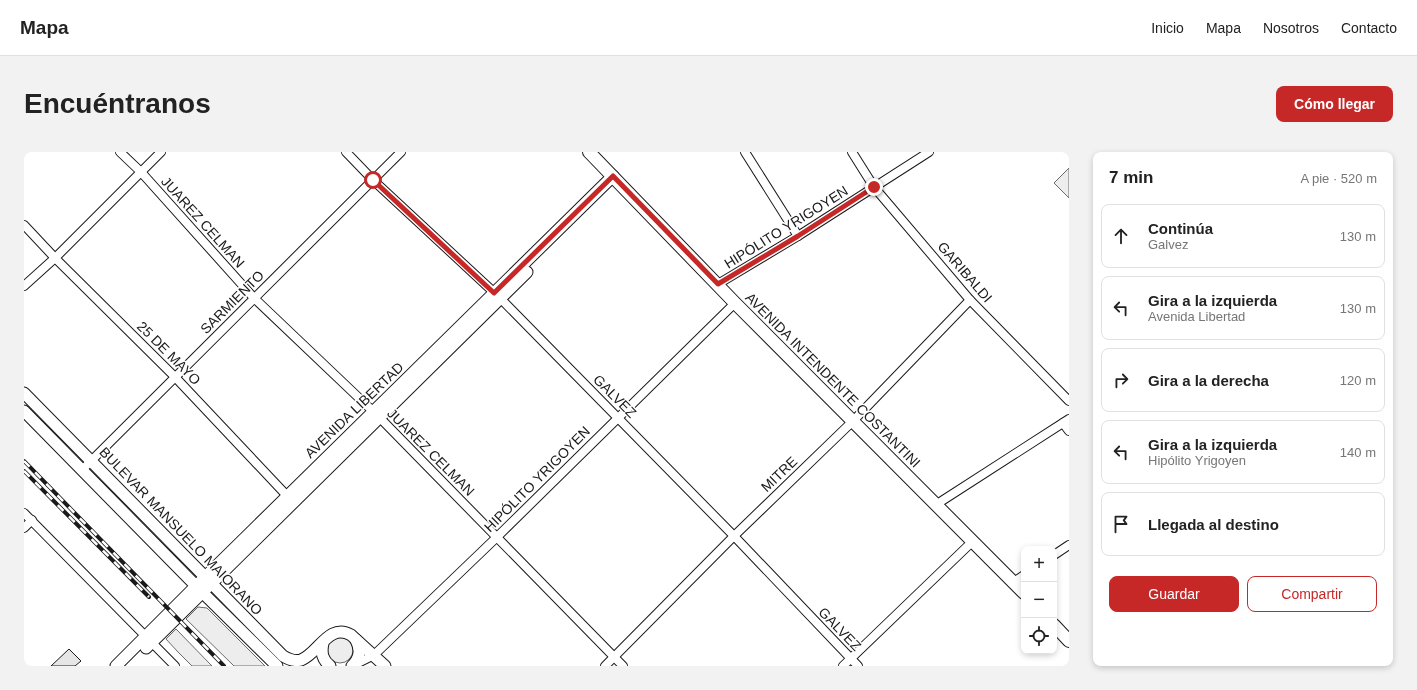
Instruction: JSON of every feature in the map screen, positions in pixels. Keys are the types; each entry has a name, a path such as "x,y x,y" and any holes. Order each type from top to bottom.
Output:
{"main road":[{"name":"AVENIDA INTENDENTE COSTANTINI","path":"589,152 735,303 973,541 1019,579"},
{"name":"AVENIDA LIBERTAD","path":"127,666 149,640 208,580 615,179"},
{"name":"BULEVAR MANSUELO MAIORANO","path":"24,393 283,656 292,661 301,660 323,643 327,637 338,632 348,633 385,666"},
{"name":"BULEVAR MANSUELO MAIORANO","path":"24,411 277,666"},
{"path":"1057,628 1069,641"},
{"path":"352,666 359,656 360,650 356,639"},
{"name":"AVENIDA LIBERTAD","path":"116,666 149,640"},
{"path":"323,643 322,656 325,662 330,666"}],"street":[{"name":"JUAREZ CELMAN","path":"120,152 141,172 254,298 376,415 623,666"},
{"path":"24,286 55,258 161,152"},
{"name":"GALVEZ","path":"346,152 373,180 497,296 734,536 858,666"},
{"name":"SARMIENTO","path":"82,470 401,152"},
{"path":"745,152 798,236"},
{"name":"GARIBALDI","path":"852,152 874,187 970,300 1069,401"},
{"name":"HIPÓLITO YRIGOYEN","path":"718,284 798,236 929,152"},
{"name":"25 DE MAYO","path":"24,225 55,258 175,376 290,499"},
{"name":"MITRE","path":"605,666 734,536 853,421 970,300"},
{"name":"HIPÓLITO YRIGOYEN","path":"352,666 374,655 497,537 735,303"},
{"path":"937,504 1066,421 1069,432"},
{"path":"24,512 175,666"},
{"path":"24,528 32,520"},
{"path":"843,666 973,541"},
{"path":"1057,553 1069,545"},
{"path":"302,666 309,654"}],"shaded area":[{"path":"1069,168 1069,198 1054,183"},
{"path":"198,607 207,608 265,666 234,666 186,619"},
{"path":"176,629 212,666 192,666 178,652 166,639"},
{"path":"340,637 349,641 353,650 349,659 340,663 331,659 327,650 331,641"}],"building":[{"path":"69,649 81,661 75,666 51,666"}],"railway":[{"path":"24,461 224,666"},
{"path":"24,471 149,597"}],"route":[{"path":"373,180 494,293 613,176 718,284 798,236 874,187"}]}
